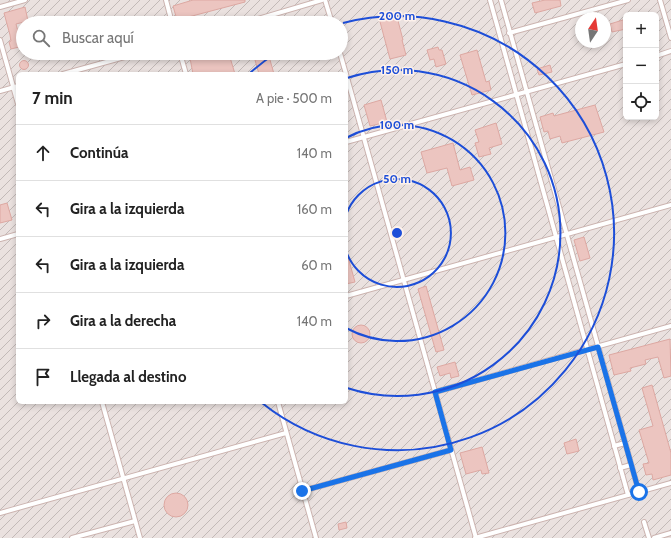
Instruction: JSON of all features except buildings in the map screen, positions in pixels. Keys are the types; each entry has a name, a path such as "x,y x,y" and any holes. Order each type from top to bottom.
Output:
{"lane":[{"path":"0,7 25,0"},
{"path":"166,0 170,16"},
{"path":"268,16 324,0 330,16"},
{"path":"490,0 628,495"},
{"path":"501,0 509,33 527,92 639,492"},
{"path":"509,33 628,0"},
{"path":"660,0 671,38"},
{"path":"0,40 16,87 0,91"},
{"path":"659,55 671,52"},
{"path":"70,72 114,60"},
{"path":"182,60 185,72"},
{"path":"342,60 345,72"},
{"path":"348,141 623,65"},
{"path":"348,81 475,538 671,483"},
{"path":"348,295 671,204"},
{"path":"0,239 16,235"},
{"path":"435,392 671,326"},
{"path":"103,404 140,538"},
{"path":"279,404 316,538"},
{"path":"0,513 286,433"},
{"path":"614,446 625,443"},
{"path":"302,491 451,450"},
{"path":"620,468 631,465"},
{"path":"72,538 135,521"},
{"path":"644,522 649,538"},
{"path":"654,538 671,534"}],"shaded area":[{"path":"0,0 671,0 671,538 0,538"}],"route":[{"path":"302,491 451,450 435,392 598,347 639,492"}]}
